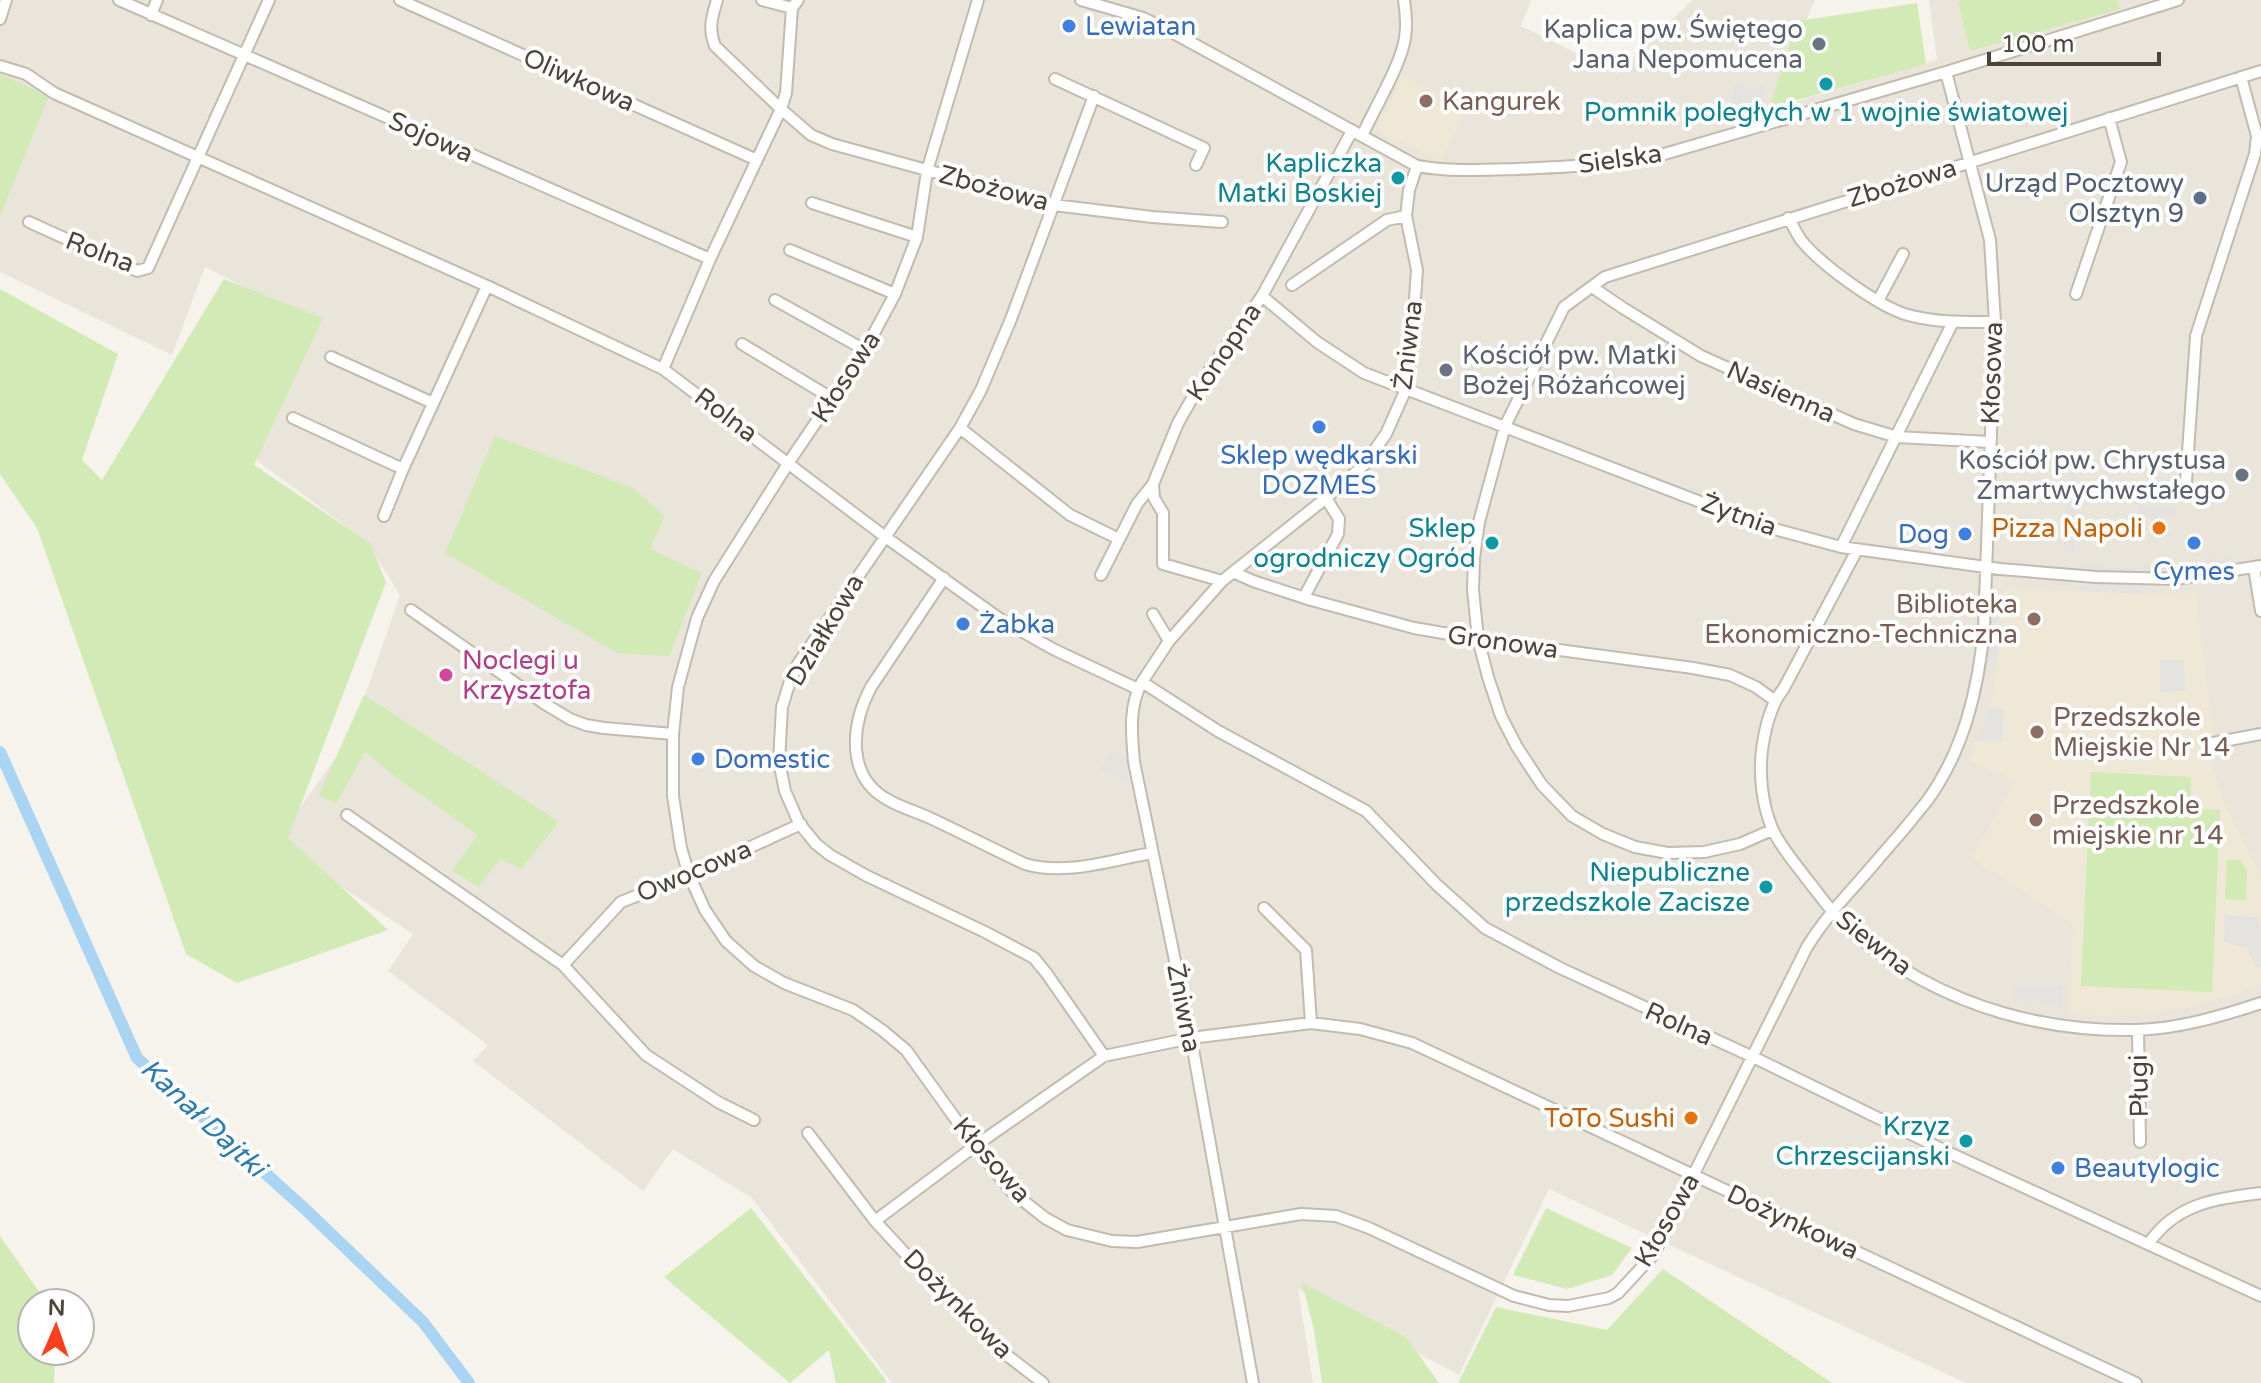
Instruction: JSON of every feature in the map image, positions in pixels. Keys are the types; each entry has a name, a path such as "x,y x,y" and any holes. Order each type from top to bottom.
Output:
{"street":[{"path":"0,19 6,0"},
{"name":"Sojowa","path":"119,0 710,259"},
{"path":"151,15 157,0"},
{"path":"198,158 269,0"},
{"name":"Oliwkowa","path":"400,0 757,160"},
{"name":"Zbożowa","path":"717,0 710,33 715,46 811,135 832,144 1054,205 1222,222"},
{"path":"663,369 786,93 795,4 762,0"},
{"name":"Kłosowa","path":"978,0 927,171 917,237 895,294 865,350 714,581 697,618 678,687 673,734 673,796 681,848 689,875 705,910 726,941 754,966 784,983 853,1010 906,1050 1011,1191 1045,1218 1067,1230 1112,1241 1137,1242 1301,1214 1336,1216 1369,1228 1514,1296 1549,1305 1568,1306 1609,1298 1618,1293 1654,1254 1807,947 1832,912 1927,800 1954,753 1968,719 1979,677 1984,629 1995,322 1990,240 1946,72"},
{"name":"Sielska","path":"1081,0 1143,18 1417,166 1440,171 1617,163 1654,157 2178,0"},
{"name":"Konopna","path":"1101,575 1137,504 1153,484 1178,423 1202,381 1262,296 1398,59 1405,39 1407,18 1404,0"},
{"name":"Rolna","path":"0,66 26,74 54,93 487,286 663,369 884,536 1000,619 1053,649 1140,686 1366,811 1437,885 1485,928 1560,968 1954,1155 2261,1296"},
{"name":"Zbożowa","path":"1772,830 1740,844 1704,852 1668,853 1635,847 1603,834 1572,816 1542,785 1501,716 1478,639 1473,590 1475,546 1505,426 1564,307 1605,277 2261,71"},
{"path":"2185,496 2196,336 2255,154 2257,136 2241,77"},
{"path":"1055,79 1204,148 1196,165"},
{"name":"Działkowa","path":"1094,96 987,376 960,428 798,664 782,707 779,761 785,791 801,824 816,844 867,876 1034,958 1104,1056"},
{"path":"2076,294 2121,162 2109,118"},
{"name":"Rolna","path":"29,222 137,271 148,268 198,158"},
{"name":"Żniwna","path":"1253,1383 1191,1038 1134,762 1131,722 1140,686 1169,641 1222,581 1364,465 1386,434 1406,389 1411,354 1417,270 1406,216 1409,190 1417,166"},
{"path":"812,203 917,237"},
{"path":"1292,285 1387,220 1406,216"},
{"path":"1788,218 1802,240 1822,260 1878,301 1903,314 1953,322 1995,322"},
{"path":"790,250 895,294"},
{"path":"1878,301 1903,254"},
{"path":"384,516 487,286"},
{"name":"Nasienna","path":"1592,287 1701,356 1854,424 1897,437 1990,442"},
{"name":"Żytnia","path":"1262,296 1317,342 1364,373 1763,526 1857,550 1986,567 2096,577 2176,579 2258,567"},
{"path":"775,300 865,350"},
{"path":"1841,547 1953,322"},
{"path":"742,344 833,399"},
{"path":"331,357 433,403"},
{"path":"293,418 403,469"},
{"path":"960,428 1070,515 1119,539"},
{"path":"1153,484 1154,498 1163,513 1163,564 1222,581"},
{"path":"1304,597 1338,534 1339,519 1326,498"},
{"name":"Siewna","path":"1857,550 1784,688 1774,700 1760,765 1772,830 1832,912 1889,959 1920,978 1956,996 2003,1013 2048,1023 2138,1030 2222,1016 2261,1003"},
{"path":"2258,567 2261,611"},
{"name":"Gronowa","path":"1233,572 1304,597 1414,628 1730,675 1756,687 1774,700"},
{"path":"944,578 862,704 856,723 856,753 867,782 888,800 1042,869 1062,869 1152,853"},
{"path":"411,610 570,719 595,726 673,734"},
{"path":"1153,614 1169,641"},
{"path":"2208,744 2261,734"},
{"path":"347,815 563,965 646,1055 718,1102 754,1120"},
{"name":"Owocowa","path":"563,965 621,902 801,824"},
{"path":"1264,908 1306,950 1311,1023"},
{"name":"Dożynkowa","path":"875,1221 1104,1056 1191,1038 1311,1023 1360,1029 1412,1043 2136,1383"},
{"name":"Pługi","path":"2138,1030 2140,1142"},
{"name":"Dożynkowa","path":"808,1133 875,1221 939,1290 1000,1350 1043,1383"},
{"path":"2149,1243 2160,1227 2183,1211 2212,1200 2261,1193"}],"shaded area":[{"path":"0,0 1531,0 1521,26 1617,73 1692,0 1815,0 1768,110 1937,60 1929,0 2261,0 2261,1383 1966,1383 1549,1189 1459,1375 1298,1289 1313,1383 892,1383 752,1198 673,1149 643,1191 473,1061 488,1045 388,971 413,934 275,843 351,736 400,595 366,541 256,460 304,317 205,267 172,355 0,272"},
{"path":"1402,77 1467,105 1441,161 1377,131"},
{"path":"1734,84 1765,85 1761,109 1730,117"},
{"path":"2068,473 2078,473 2075,553 2064,553"},
{"path":"2137,505 2177,506 2177,518 2137,516"},
{"path":"2232,555 2233,565 2187,573 2185,563"},
{"path":"2080,564 2178,565 2178,573 2080,572"},
{"path":"2079,581 2147,584 2147,594 2079,591"},
{"path":"2003,588 2163,595 2196,592 2213,736 2203,736 2203,753 2209,755 2223,800 2261,876 2261,984 2191,1007 2145,1014 2100,1016 2069,1013 2073,925 1971,858 2016,781 1969,760 1990,709 1999,655"},
{"path":"1991,606 2000,607 1995,664 1986,663"},
{"path":"2160,660 2184,660 2185,691 2160,692"},
{"path":"1990,709 2004,709 2003,742 1976,741"},
{"path":"1111,751 1127,756 1130,784 1100,769"},
{"path":"2225,915 2257,917 2261,926 2261,966 2256,969 2247,948 2224,942"},
{"path":"2015,985 2063,986 2063,1009 2015,999"}],"green space":[{"path":"2117,0 2120,9 1970,51 1958,1"},
{"path":"1917,3 1926,64 1769,108 1798,21"},
{"path":"0,74 49,96 0,216"},
{"path":"224,279 323,318 254,465 370,543 386,582 288,838 388,930 237,983 186,954 37,528 0,474 0,289 118,354 82,460 102,480"},
{"path":"495,436 633,488 665,516 650,549 702,573 669,656 617,653 445,553"},
{"path":"364,695 559,822 521,869 500,859 478,887 452,870 478,835 365,752 336,804 319,795"},
{"path":"2091,772 2191,777 2190,809 2220,810 2212,992 2081,986"},
{"path":"2227,860 2240,860 2247,871 2246,900 2225,899"},
{"path":"751,1208 886,1380 885,1383 836,1383 829,1350 790,1383 664,1277"},
{"path":"1546,1208 1632,1248 1612,1275 1567,1289 1513,1275"},
{"path":"0,1236 36,1287 16,1287 16,1367 54,1367 54,1383 0,1383"},
{"path":"1663,1269 1832,1383 1458,1383 1496,1307 1607,1330"},
{"path":"1302,1283 1406,1337 1439,1383 1322,1383 1314,1330"}],"waterway":[{"name":"Kanał Dajtki","path":"0,752 137,1058 305,1209 423,1322 469,1383"}],"place":[{"name":"Lewiatan","path":"1069,26"},
{"name":"Kaplica pw. Świętego Jana Nepomucena","path":"1819,44"},
{"name":"Pomnik poległych w 1 wojnie światowej","path":"1826,84"},
{"name":"Kangurek","path":"1426,101"},
{"name":"Kapliczka Matki Boskiej","path":"1398,178"},
{"name":"Urząd Pocztowy Olsztyn 9","path":"2200,198"},
{"name":"Kościół pw. Matki Bożej Różańcowej","path":"1446,370"},
{"name":"Sklep wędkarski DOZMES","path":"1319,427"},
{"name":"Kościół pw. Chrystusa Zmartwychwstałego","path":"2242,475"},
{"name":"Pizza Napoli","path":"2159,528"},
{"name":"Dog","path":"1965,534"},
{"name":"Sklep ogrodniczy Ogród","path":"1492,543"},
{"name":"Cymes","path":"2194,543"},
{"name":"Biblioteka Ekonomiczno-Techniczna","path":"2034,619"},
{"name":"Żabka","path":"963,624"},
{"name":"Noclegi u Krzysztofa","path":"446,675"},
{"name":"Przedszkole Miejskie Nr 14","path":"2037,732"},
{"name":"Domestic","path":"698,759"},
{"name":"Przedszkole miejskie nr 14","path":"2036,820"},
{"name":"Niepubliczne przedszkole Zacisze","path":"1766,887"},
{"name":"ToTo Sushi","path":"1691,1118"},
{"name":"Krzyz Chrzescijanski","path":"1966,1141"},
{"name":"Beautylogic","path":"2058,1168"}]}
